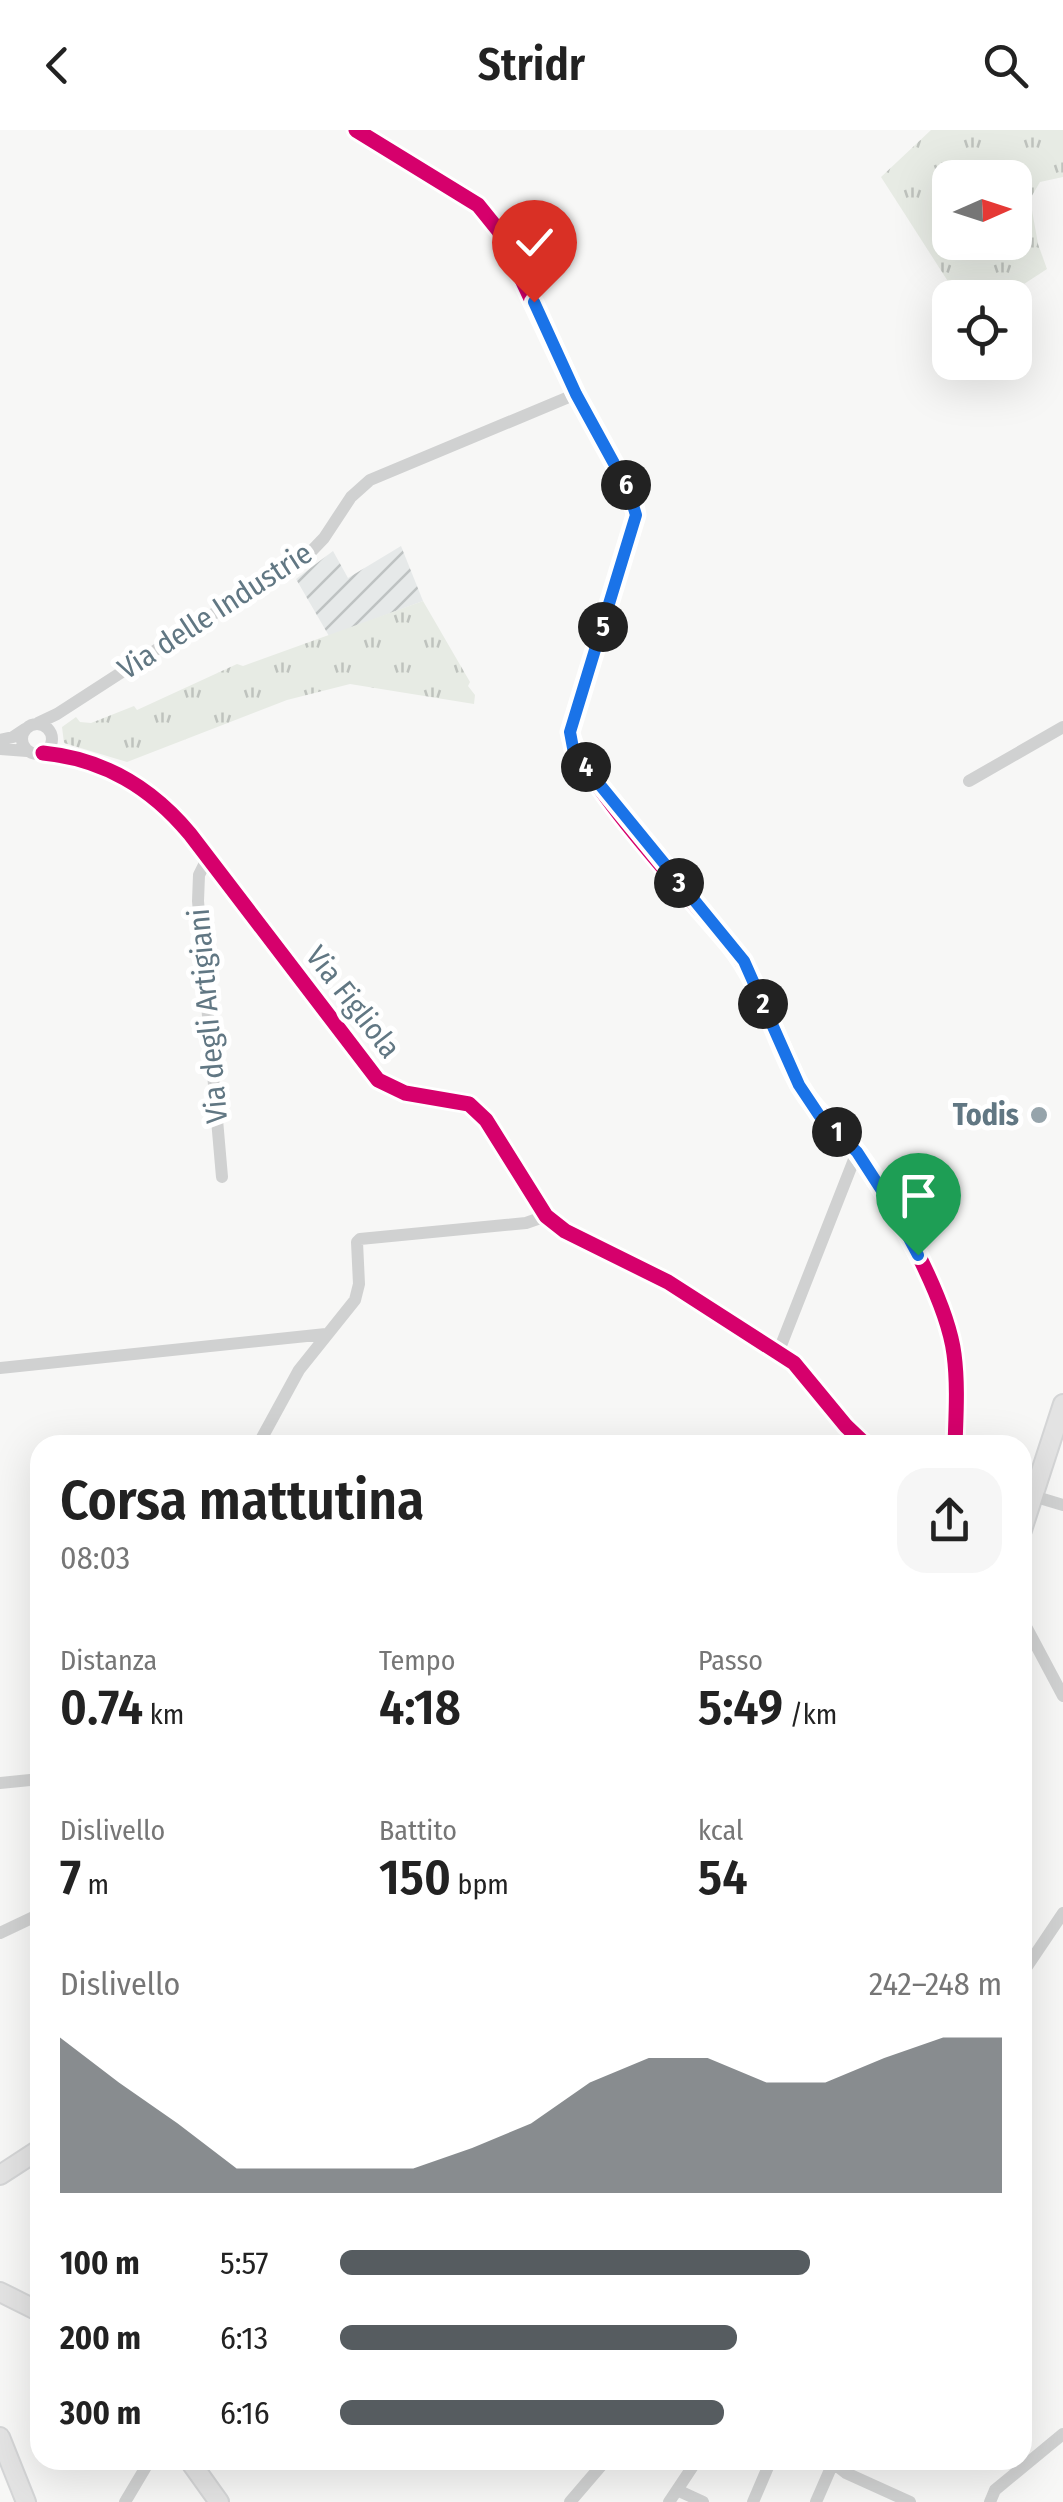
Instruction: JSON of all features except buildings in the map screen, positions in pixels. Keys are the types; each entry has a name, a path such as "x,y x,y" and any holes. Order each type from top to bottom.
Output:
{"street":[{"path":"356,130 478,205 500,231 576,394 632,496 636,515 570,732 573,748 622,815 744,961 799,1085 819,1115 857,1152 890,1203 918,1255 954,1350 955,1435"},
{"name":"Via delle Industrie","path":"0,740 41,731 57,714 301,562 324,538 351,497 370,480 576,394"},
{"path":"969,781 1063,727"},
{"path":"28,752 22,743 41,731 65,755"},
{"name":"Via delle Industrie","path":"41,731 43,753"},
{"path":"0,749 43,753"},
{"name":"Via Figliola","path":"43,753 65,755 119,773 149,793 173,814 378,1080 404,1092 470,1104 486,1120 546,1216 566,1232 668,1282 794,1364 855,1435"},
{"name":"Via degli Artigiani","path":"208,858 199,876 198,901 222,1177"},
{"path":"778,1353 857,1152"},
{"path":"263,1435 299,1370 358,1294 360,1239 526,1223 546,1216"},
{"path":"0,1368 326,1334"},
{"path":"1032,1499 1063,1404"},
{"path":"1033,1496 1063,1506"},
{"path":"1032,1638 1063,1696"},
{"path":"0,1783 30,1780"},
{"path":"1032,1959 1063,1913"},
{"path":"0,1933 30,1919"},
{"path":"0,2174 30,2155"},
{"path":"0,2292 30,2307"},
{"path":"1032,2460 1063,2434"},
{"path":"0,2438 26,2502"},
{"path":"125,2502 144,2470"},
{"path":"196,2470 219,2502"},
{"path":"570,2502 597,2470"},
{"path":"690,2470 673,2496 702,2502"},
{"path":"753,2502 767,2470"},
{"path":"816,2502 828,2470"},
{"path":"843,2470 910,2502"},
{"path":"990,2502 995,2490 1019,2470"}],"shaded area":[{"path":"401,546 423,601 329,636 296,579 333,551 348,578"}],"green space":[{"path":"931,130 1063,130 1063,177 1040,182 1032,196 1032,160 932,160 932,256 881,177"},
{"path":"1032,210 1047,269 1030,280 947,280 934,260 1032,260"},
{"path":"423,601 470,682 474,704 350,684 287,700 127,762 64,743 62,727 76,717 80,722 91,723 134,706 137,710 237,664 243,666"}],"cycle path":[{"path":"356,130 478,205 499,231 576,394 632,496 636,515 570,732 577,752 614,807 741,960 800,1086 859,1155 902,1223 930,1279 949,1332 956,1377 955,1435"},
{"path":"43,753 106,769 159,802 190,834 378,1080 405,1093 469,1104 486,1120 546,1216 565,1231 668,1282 794,1363 855,1435"}],"place":[{"name":"Todis","path":"1039,1115"}],"route":[{"path":"534,302 576,394 632,496 636,515 570,732 573,748 622,815 744,961 799,1085 819,1115 857,1152 918,1255"}]}
